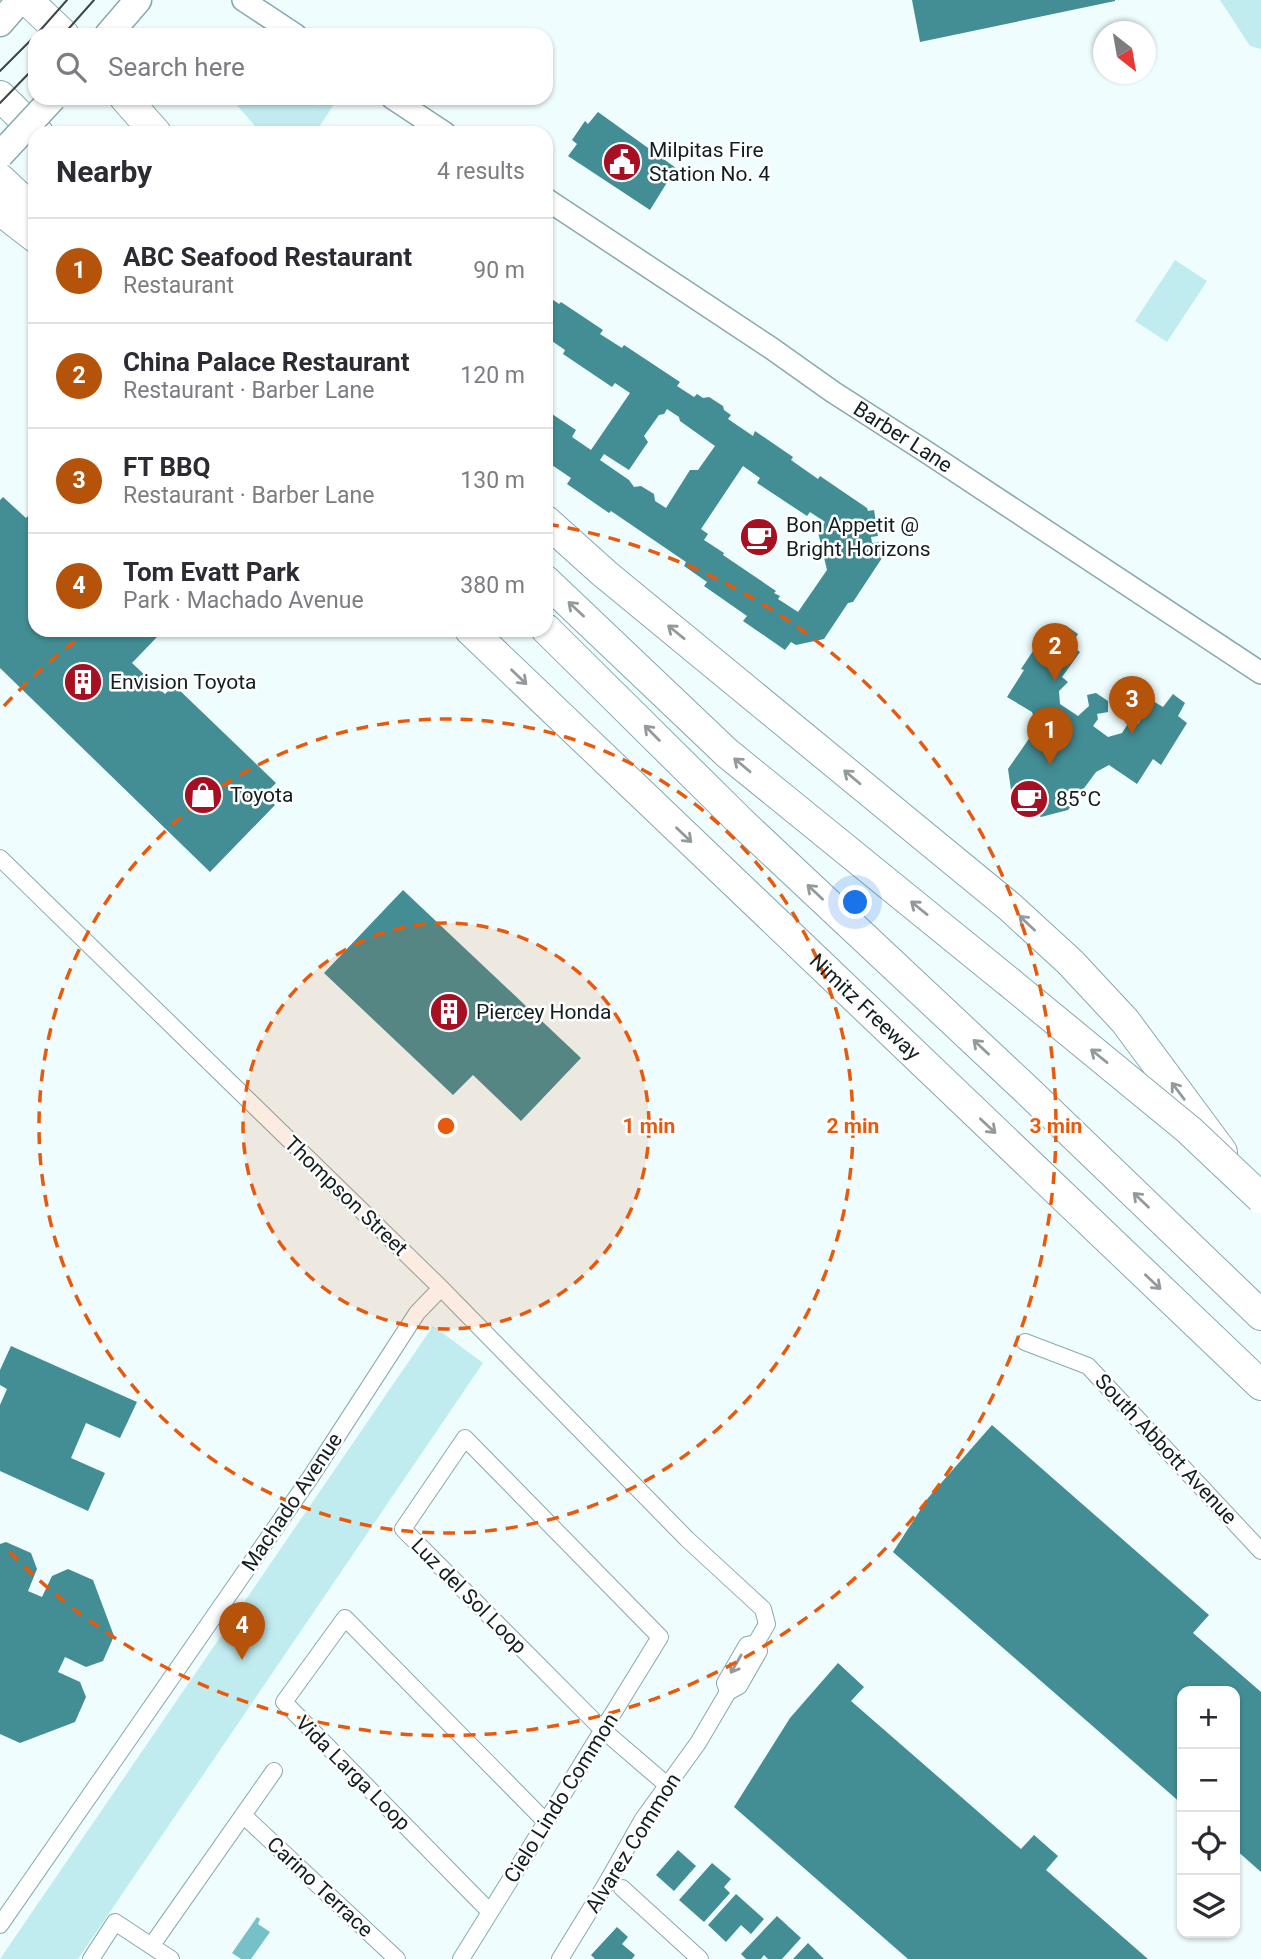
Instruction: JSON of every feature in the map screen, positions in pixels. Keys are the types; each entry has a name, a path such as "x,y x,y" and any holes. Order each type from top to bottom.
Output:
{"highway":[{"path":"27,0 57,28"},
{"path":"0,96 31,126"},
{"path":"131,105 150,126"},
{"path":"0,179 28,205"},
{"path":"0,210 28,232"},
{"path":"553,527 606,574 1010,907 1070,962 1125,1021 1261,1206"},
{"path":"553,588 727,753 1189,1130 1261,1198"},
{"path":"553,636 741,822 1031,1094 1261,1315"},
{"name":"Nimitz Freeway","path":"477,637 1254,1378"},
{"path":"1254,1378 1261,1402"}],"main road":[{"path":"0,23 20,0"},
{"path":"114,28 138,0"},
{"path":"0,155 46,105"}],"street":[{"path":"243,0 285,28"},
{"path":"403,105 434,126"},
{"name":"Barber Lane","path":"553,204 833,392 1261,673"},
{"name":"Thompson Street","path":"0,858 442,1288 765,1617"},
{"name":"Machado Avenue","path":"0,1925 312,1475 417,1313 442,1288"},
{"name":"South Abbott Avenue","path":"1025,1342 1088,1366 1261,1551"},
{"name":"Luz del Sol Loop","path":"660,1637 465,1438 402,1529 603,1730 667,1785"},
{"name":"Alvarez Common","path":"560,1959 643,1819 698,1743 727,1692 724,1683 747,1645 756,1643 765,1617"},
{"name":"Vida Larga Loop","path":"491,1912 284,1702 345,1618 546,1822"},
{"name":"Cielo Lindo Common","path":"461,1959 660,1637"},
{"path":"152,1945 274,1771"},
{"name":"Carino Terrace","path":"243,1815 397,1959"},
{"path":"622,1888 699,1959"},
{"path":"91,1959 115,1922 171,1959"}],"shaded area":[{"path":"1220,0 1261,0 1261,49 1250,46"},
{"path":"237,105 334,105 320,126 255,126"},
{"path":"1175,260 1207,281 1167,342 1135,321"},
{"path":"433,1326 483,1363 78,1959 0,1959"},
{"path":"257,1917 260,1919 258,1924 270,1932 251,1959 241,1959 232,1953"}],"building":[{"path":"912,0 1115,0 1115,1 920,42"},
{"name":"Milpitas Fire Station No. 4","path":"598,112 676,168 650,210 568,156 577,144 572,140 585,121 588,124"},
{"path":"553,300 559,304 561,302 603,330 600,334 622,348 624,345 680,382 677,386 694,397 697,394 703,398 709,397 723,406 731,415 728,419 753,436 755,431 793,457 791,460 818,479 820,476 868,511 874,510 878,536 871,537 872,543 879,542 882,558 824,639 796,645 791,642 785,650 743,621 747,616 704,586 707,582 684,566 686,562 567,484 571,478 553,466 553,415 576,430 572,437 591,450 630,393 615,383 612,387 563,354 565,350 553,342","holes":["667,409 679,417 680,421 715,446 698,470 690,470 666,508 655,501 654,494 641,486 634,487 629,480 600,460 604,454 629,470 648,442 644,436 659,415 664,414","743,466 760,478 757,483 807,516 810,512 825,522 818,532 827,570 798,612 778,599 780,596 774,593 776,591 704,540 708,534 701,529"]},
{"name":"Envision Toyota","path":"3,497 26,518 28,516 28,637 157,637 132,663 165,694 174,685 276,783 264,795 275,805 210,872 0,668 0,500"},
{"path":"1065,625 1078,634 1071,646 1080,652 1062,677 1068,682 1059,691 1060,704 1078,716 1089,706 1087,695 1096,693 1108,701 1108,712 1097,714 1098,719 1093,726 1108,737 1122,733 1131,719 1138,724 1153,701 1163,707 1173,694 1185,703 1178,716 1187,723 1161,765 1153,759 1137,784 1109,765 1096,772 1068,810 1041,817 1012,797 1008,769 1037,727 1032,712 1007,697 1024,670 1021,669 1047,630 1057,636"},
{"name":"Piercey Honda","path":"403,890 581,1058 521,1121 473,1075 453,1095 324,973"},
{"path":"11,1346 137,1402 120,1438 86,1423 71,1458 105,1473 88,1511 0,1471 0,1405 7,1389 0,1385 0,1370"},
{"path":"992,1425 1209,1615 1193,1633 1261,1692 1261,1872 1240,1853 1240,1686 1177,1686 1177,1800 893,1552 928,1498"},
{"path":"6,1542 31,1553 37,1569 28,1591 42,1597 52,1576 68,1569 93,1580 114,1636 103,1661 86,1667 65,1657 58,1672 80,1682 86,1697 75,1722 20,1743 0,1734 0,1544"},
{"path":"838,1663 864,1687 851,1701 1021,1849 1034,1835 1058,1856 1046,1870 1148,1959 908,1959 734,1807 790,1718"},
{"path":"678,1850 696,1866 674,1891 656,1875"},
{"path":"712,1863 731,1879 724,1887 730,1893 704,1922 679,1900"},
{"path":"736,1894 764,1919 751,1934 741,1925 726,1942 708,1925"},
{"path":"777,1916 801,1938 782,1959 768,1959 764,1955 761,1959 746,1959 741,1954"},
{"path":"617,1927 628,1937 622,1944 635,1955 632,1959 595,1959 591,1955"},
{"path":"808,1943 824,1959 793,1959"}],"tram line":[{"path":"42,28 67,0"},
{"path":"69,28 94,0"},
{"path":"0,71 28,43"},
{"path":"0,103 28,74"}],"place":[{"name":"Milpitas Fire Station No. 4","path":"622,162"},
{"name":"Bon Appetit @ Bright Horizons","path":"759,537"},
{"name":"China Palace Restaurant","path":"1055,681"},
{"name":"Envision Toyota","path":"83,682"},
{"name":"FT BBQ","path":"1132,734"},
{"name":"ABC Seafood Restaurant","path":"1050,765"},
{"name":"Toyota","path":"203,795"},
{"name":"85°C","path":"1029,799"},
{"name":"Piercey Honda","path":"449,1012"},
{"name":"Tom Evatt Park","path":"242,1660"}]}
